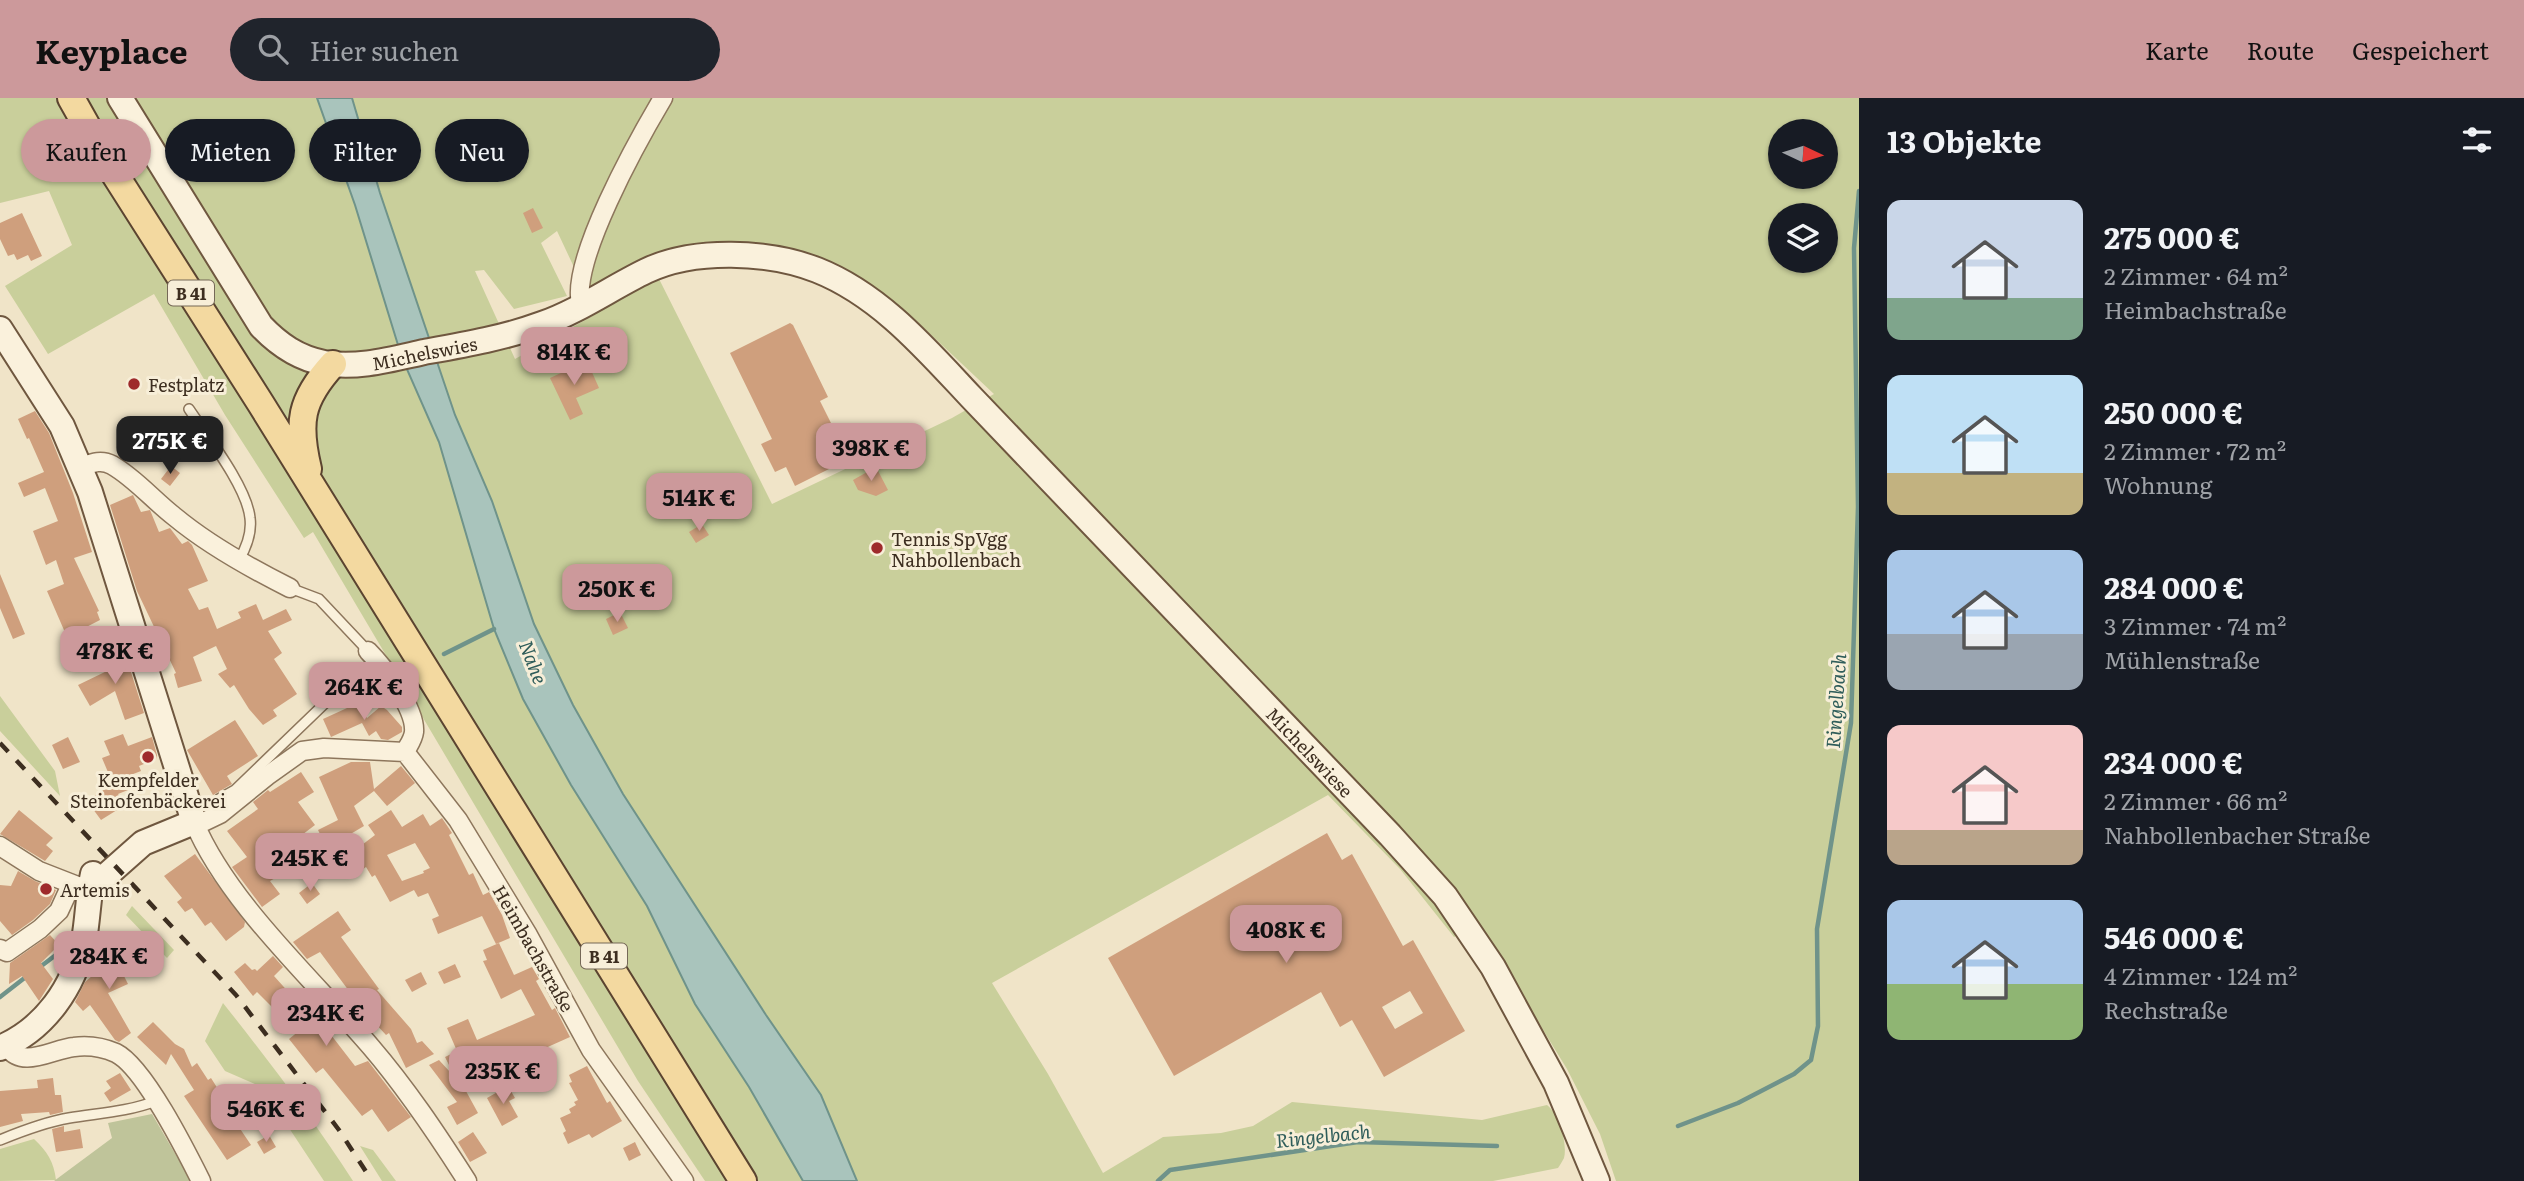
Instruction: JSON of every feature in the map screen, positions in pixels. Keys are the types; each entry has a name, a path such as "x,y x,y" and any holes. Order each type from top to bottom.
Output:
{"main road":[{"name":"B 41","path":"71,98 107,162 313,487 743,1181"},
{"path":"313,487 302,437 303,413 311,392 333,364"}],"street":[{"name":"Michelswies","path":"120,98 261,326 272,338 296,354 333,364 361,364 477,342 544,324 650,269 670,263 730,254 789,261 816,269 844,282 877,304 909,332 971,397"},
{"path":"582,306 579,296 580,281 596,233 616,185 663,98"},
{"path":"0,329 52,408 72,444 192,817 210,856 243,900 407,1091 467,1181"},
{"name":"Michelswiese","path":"971,397 1371,815 1445,896 1493,967 1556,1083 1598,1181"},
{"path":"81,467 97,462 113,463 177,519 239,560 290,587"},
{"path":"0,949 7,952 40,929 81,887 143,843 192,817 220,814 267,775 302,751 324,748 405,752 412,740 411,713 385,671 368,651"},
{"name":"Heimbachstraße","path":"405,752 458,820 528,935 591,1050 684,1181"},
{"path":"3,854 81,887"},
{"path":"81,887 83,940 64,990 53,1008 33,1030 3,1046 15,1056 27,1059 74,1047 102,1048 125,1058 156,1101 201,1181"}],"lane":[{"path":"189,409 245,499 250,518 250,533 239,560"},
{"path":"290,587 319,599 368,651"},
{"path":"219,799 235,790 348,681 385,671"},
{"path":"0,1140 48,1123 115,1113 156,1101"}],"green space":[{"path":"0,98 317,98 324,119 309,119 309,182 347,182 402,358 439,442 494,629 523,699 571,785 647,906 695,1004 749,1087 803,1181 705,1181 638,1081 313,532 304,538 225,415 154,294 48,354 5,286 72,245 49,191 0,203"},
{"path":"352,98 1859,98 1859,1181 1616,1181 1600,1134 1567,1069 1478,924 1454,937 1400,869 1328,795 992,983 1048,1074 1103,1173 1163,1137 1221,1133 1253,1126 1292,1102 1482,1120 1547,1105 1558,1121 1563,1137 1565,1152 1558,1168 1493,1181 857,1181 821,1095 623,794 573,705 534,624 492,501 455,415 377,182 421,182 421,119 358,119","holes":["557,231 596,314 515,359 475,271 484,270 514,309 567,296 541,243","690,247 856,278 910,315 994,394 952,418 772,504 648,257"]},
{"path":"0,696 55,771 60,796 0,731"},
{"path":"132,906 174,950 167,958 126,915"},
{"path":"223,1003 290,1090 353,1181 324,1181 262,1087 225,1071 205,1041"},
{"path":"152,1114 191,1181 54,1181 112,1138 108,1123"},
{"path":"34,1139 49,1157 56,1180 0,1181 0,1149"},
{"path":"360,1146 373,1150 396,1181 382,1181"}],"water":[{"path":"317,98 352,98 358,119 324,119"},
{"name":"Nahe","path":"347,182 377,182 455,415 492,501 534,624 573,705 623,794 821,1095 857,1181 803,1181 749,1087 695,1004 647,906 571,785 523,699 494,629 439,442 402,358"}],"building":[{"path":"533,208 543,228 532,233 523,213"},
{"path":"22,213 42,256 31,261 28,255 17,260 14,254 8,256 0,239 0,223"},
{"path":"790,323 828,397 820,401 849,459 795,486 786,467 775,472 761,444 772,439 730,353"},
{"path":"587,361 599,388 576,398 583,414 570,420 550,378"},
{"path":"35,411 49,433 73,493 92,552 74,558 99,611 100,620 67,637 47,591 64,584 56,560 46,565 33,531 58,521 45,488 24,497 18,483 44,472 18,419"},
{"path":"171,466 180,473 170,486 161,479"},
{"path":"876,467 888,490 876,496 858,490 853,480"},
{"path":"133,495 141,512 150,510 159,532 170,528 182,544 188,541 192,545 208,581 188,589 199,610 208,607 217,629 241,618 238,612 256,604 263,620 286,609 292,620 268,631 282,653 274,659 297,694 273,710 277,716 263,725 234,685 230,688 218,674 227,669 216,646 193,657 202,681 178,688 174,674 176,673 137,591 110,505"},
{"path":"702,524 709,535 696,543 689,532"},
{"path":"0,574 25,634 13,639 0,608"},
{"path":"620,612 628,628 613,635 606,619"},
{"path":"124,650 144,713 125,720 115,691 90,706 78,685 109,670 105,658"},
{"path":"358,703 367,718 381,706 402,727 402,732 388,740 381,739 376,731 369,736 362,723 331,737 323,719"},
{"path":"235,720 258,756 227,776 232,784 213,795 187,750"},
{"path":"123,734 128,746 152,737 156,759 139,766 141,771 128,776 133,788 118,794 125,805 101,820 90,805 93,803 91,798 113,784 102,758 110,755 104,741"},
{"path":"68,737 80,762 63,769 52,745"},
{"path":"351,762 370,762 374,789 401,766 415,783 387,806 374,791 354,806 364,826 327,848 318,830 338,820 319,777"},
{"path":"301,772 314,792 298,802 315,825 290,844 300,859 300,864 270,881 280,894 262,907 232,867 247,857 227,831 258,809 253,802 268,790 270,792"},
{"path":"19,810 53,838 46,845 53,851 45,861 0,834"},
{"path":"391,810 402,827 423,814 430,826 442,818 452,833 449,835 469,875 473,873 483,895 489,892 502,915 510,938 496,944 482,916 438,934 432,919 439,916 428,893 418,897 414,890 390,902 375,875 372,877 366,867 363,869 354,851 375,835 368,825","holes":["415,843 430,868 402,881 387,855"]},
{"path":"1327,833 1342,860 1352,854 1403,946 1413,940 1465,1031 1384,1077 1352,1020 1340,1027 1321,992 1174,1076 1108,958","holes":["1410,991 1423,1013 1395,1029 1382,1007"]},
{"path":"195,854 245,922 244,927 226,941 211,922 205,926 192,908 185,912 177,902 182,898 164,876"},
{"path":"18,871 56,890 50,904 12,935 0,921 0,885 11,886"},
{"path":"312,883 320,894 307,904 299,893"},
{"path":"338,911 351,930 341,937 379,989 377,990 411,1029 417,1043 422,1041 434,1054 406,1068 389,1033 386,1035 347,993 349,991 320,952 307,959 293,942"},
{"path":"50,935 59,945 41,963 53,979 39,1001 22,976 9,984 10,963"},
{"path":"499,943 514,975 532,967 539,979 536,981 552,1010 555,1008 570,1037 532,1054 536,1064 508,1077 498,1055 460,1072 465,1080 461,1082 478,1113 457,1125 447,1107 457,1102 429,1065 439,1060 452,1071 445,1057 457,1051 447,1028 468,1019 477,1040 535,1015 521,989 501,999 483,961 487,960 483,950"},
{"path":"135,945 142,956 133,961 137,968 124,976 128,984 108,993 131,1033 119,1042 90,1005 83,1011 75,1002 85,982 99,970 97,966"},
{"path":"273,956 283,967 274,976 292,996 302,988 311,997 308,999 320,1016 318,1018 355,1066 368,1061 411,1117 388,1132 372,1109 362,1116 323,1068 316,1073 289,1039 305,1026 288,1004 278,1013 257,992 253,996 234,972 245,963 257,971"},
{"path":"455,964 461,977 444,984 438,972"},
{"path":"421,972 427,984 412,992 405,980"},
{"path":"153,1022 175,1044 184,1049 192,1067 197,1063 208,1080 211,1078 223,1097 220,1099 251,1145 227,1160 184,1096 194,1090 171,1054 166,1065 137,1037"},
{"path":"587,1066 607,1103 610,1101 622,1121 592,1138 589,1134 568,1144 560,1118 571,1113 569,1109 576,1105 574,1102 578,1100 569,1083 572,1082 569,1075"},
{"path":"120,1073 131,1090 110,1102 104,1093 111,1088 106,1081"},
{"path":"53,1078 55,1095 61,1095 63,1112 50,1115 49,1112 21,1114 23,1121 0,1127 0,1091 38,1088 37,1080"},
{"path":"508,1086 515,1098 509,1101 518,1117 502,1126 487,1098"},
{"path":"64,1126 64,1132 80,1129 83,1148 56,1152 52,1129"},
{"path":"473,1132 487,1153 470,1162 458,1142"},
{"path":"269,1135 276,1147 264,1154 257,1142"},
{"path":"635,1142 641,1155 629,1161 623,1148"}],"waterway":[{"name":"Ringelbach","path":"1678,1126 1738,1103 1794,1074 1811,1060 1818,1026 1817,929 1851,723 1858,507 1854,248 1859,191"},
{"path":"444,654 494,629"},
{"path":"40,967 61,951"},
{"path":"0,997 27,976"},
{"name":"Ringelbach","path":"1158,1181 1170,1170 1358,1142 1497,1146"}],"railway":[{"path":"0,743 236,995 339,1130 372,1181"}],"place":[{"name":"Festplatz","path":"134,384"},
{"name":"Tennis SpVgg Nahbollenbach","path":"877,548"},
{"name":"Kempfelder Steinofenbäckerei","path":"148,757"},
{"name":"Artemis","path":"46,889"}]}
